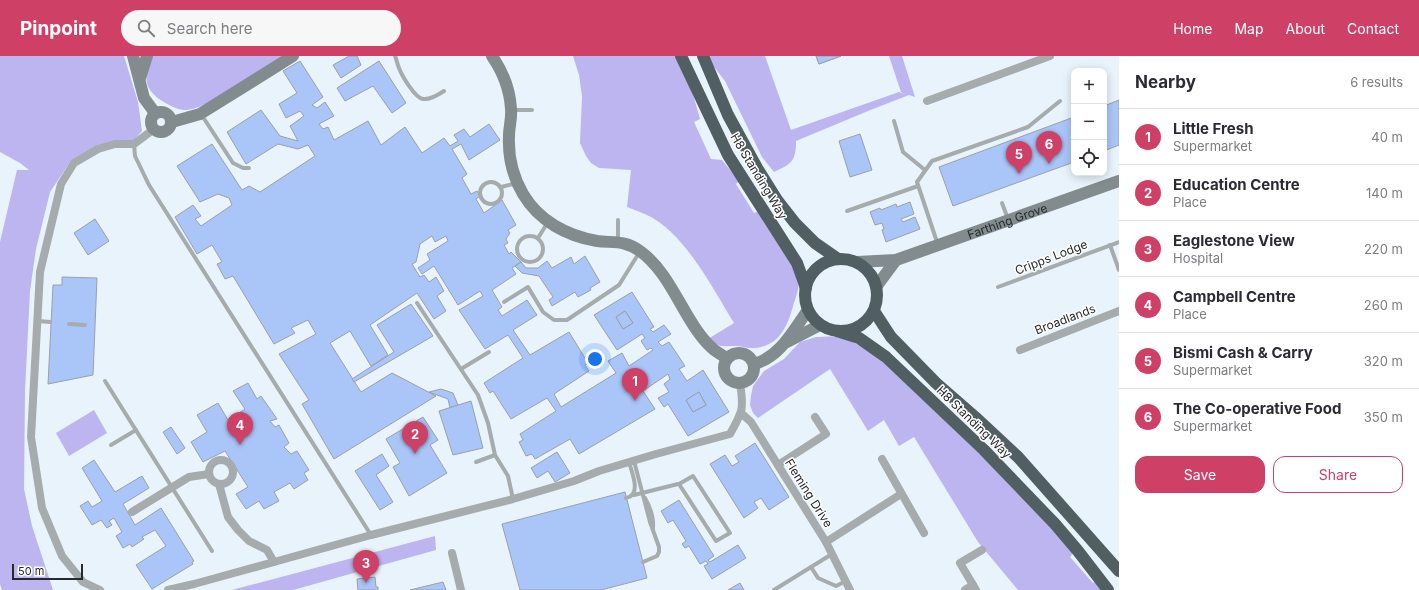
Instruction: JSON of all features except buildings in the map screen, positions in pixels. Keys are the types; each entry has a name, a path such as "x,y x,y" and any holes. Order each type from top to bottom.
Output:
{"highway":[{"name":"H8 Standing Way","path":"681,56 728,155 797,263 806,288"},
{"name":"H8 Standing Way","path":"703,56 728,115 757,168 777,200 815,243 838,259"},
{"path":"838,259 857,262 871,274 878,291 874,311 868,320 859,327 848,331 837,331 820,325 808,310 805,299 806,288 810,277 817,268 827,262 838,259"},
{"name":"H8 Standing Way","path":"874,311 891,336 936,383 976,417 1018,457 1117,569"},
{"name":"H8 Standing Way","path":"837,331 859,338 886,357 984,450 1055,524 1108,590"}],"street":[{"path":"133,56 144,98 155,114"},
{"path":"139,79 147,56"},
{"path":"172,122 169,116 164,112 152,116 151,123 154,129 160,132 167,131 172,122 200,114 293,56"},
{"path":"492,56 501,69 507,86 511,110 509,138 512,169 523,194 535,211 548,222 576,236 598,241 618,242 640,250 653,262 700,334 712,348 727,358"},
{"path":"927,101 1050,56"},
{"path":"100,590 84,582 62,556 42,508 31,437 40,272 61,184 74,163 98,148 115,144 134,144 154,129"},
{"name":"Farthing Grove","path":"857,262 896,260 1119,181"},
{"path":"876,287 896,260"},
{"path":"754,364 764,361 775,354 808,310"},
{"name":"Broadlands","path":"1020,350 1119,311"},
{"path":"784,343 820,325"},
{"path":"735,353 745,353 749,356 754,364 753,374 746,382 740,383 732,381 726,375 724,366 727,358 735,353"},
{"path":"168,590 371,535 513,499 574,481 631,461 730,434 741,413 743,400 740,383"},
{"name":"Fleming Drive","path":"741,413 751,422 826,542 850,590"},
{"path":"778,465 826,434 815,417"},
{"path":"882,459 924,533"},
{"path":"221,460 227,462 233,469 232,478 225,484 219,484 213,482 209,474 212,464 221,460"},
{"path":"132,512 172,486 189,477 209,474"},
{"path":"219,484 228,517 249,541 267,550 274,562"},
{"path":"826,542 901,494"},
{"path":"965,590 975,587 960,563 982,550"},
{"path":"452,553 461,590"}],"lane":[{"path":"397,57 399,68 415,94 420,98 425,99 444,91"},
{"path":"938,246 917,182 932,161 1028,127 1060,100"},
{"path":"511,110 532,110"},
{"path":"200,114 233,163 243,168 249,168"},
{"path":"894,121 903,152 925,170"},
{"path":"134,144 135,156 149,185 371,535"},
{"path":"488,182 496,183 501,187 502,195 496,202 487,203 481,197 481,188 488,182"},
{"path":"501,187 517,183"},
{"path":"847,211 918,186"},
{"path":"1002,203 1008,221"},
{"path":"618,220 618,242"},
{"path":"538,238 548,222"},
{"path":"528,236 538,238 543,247 540,257 531,262 521,259 517,251 519,241 523,237 528,236"},
{"name":"Cripps Lodge","path":"998,287 1119,242"},
{"path":"1110,245 1119,270"},
{"path":"504,302 528,287 543,312 554,320 567,320 619,285 640,250"},
{"path":"417,303 478,395 488,423 495,455 508,476 513,499"},
{"path":"37,321 50,322"},
{"path":"69,324 85,325"},
{"path":"461,369 489,352"},
{"path":"105,381 212,551"},
{"path":"111,445 136,430"},
{"path":"476,462 495,455"},
{"path":"631,461 642,493 652,530 659,547 657,556 643,562"},
{"path":"631,461 636,490 634,495"},
{"path":"626,498 680,484 693,476 730,533 716,541 680,484"},
{"path":"774,590 832,554"},
{"path":"811,567 818,578 836,586 846,581"}],"shaded area":[{"path":"0,56 124,56 138,102 142,131 134,140 106,143 70,162 50,192 36,249 30,291 25,391 24,489 32,526 53,590 2,590 0,584 0,242 17,170 29,170 20,163 0,152"},
{"path":"151,56 283,56 211,101 193,109 184,110 173,107 162,101 149,89 146,79"},
{"path":"573,56 677,56 692,91 700,119 694,122 711,159 722,160 739,181 736,184 754,213 759,211 794,265 799,282 798,288 788,322 775,341 768,345 751,348 718,345 714,344 708,339 734,323 697,263 686,248 661,223 647,215 627,207 631,170 599,168 591,163 586,156 580,143 582,96 579,75"},
{"path":"708,56 765,56 791,130 899,92 904,94 901,92 889,56 902,56 915,97 909,95 796,141 794,158 785,167 774,172 762,157 725,81 711,63"},
{"path":"816,337 835,337 846,339 868,351 888,366 1001,475 1073,553 1070,557 1093,583 1096,580 1104,590 1018,590 978,542 914,437 899,446 884,420 868,431 830,369 758,418 753,413 750,405 753,386 764,371 784,359 800,342"},
{"path":"94,410 107,433 69,456 56,433"},
{"path":"435,536 436,550 293,590 232,590"}],"place":[{"name":"The Co-operative Food","path":"1049,164"},
{"name":"Bismi Cash & Carry","path":"1019,174"},
{"name":"Little Fresh","path":"635,401"},
{"name":"Campbell Centre","path":"240,445"},
{"name":"Education Centre","path":"415,454"},
{"name":"Eaglestone View","path":"366,583"}]}
